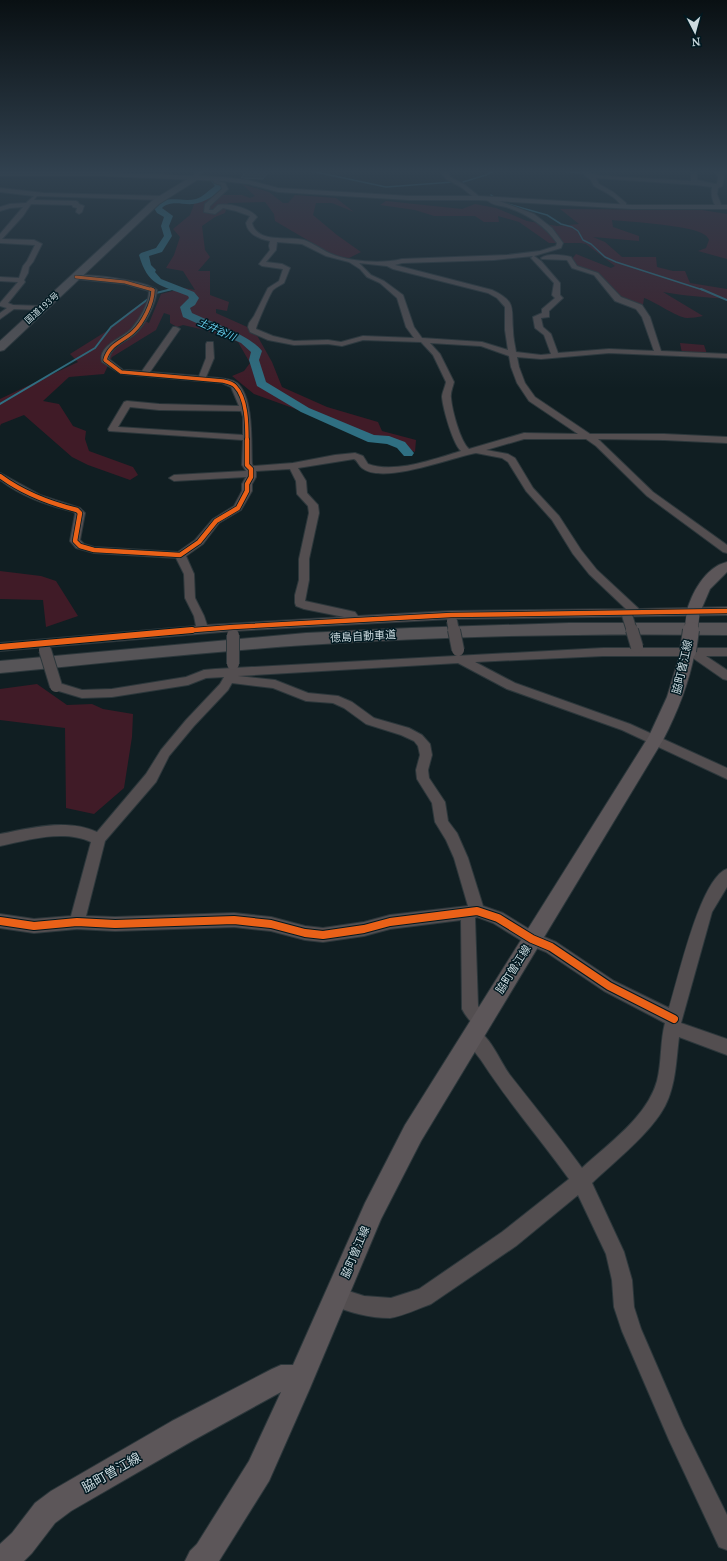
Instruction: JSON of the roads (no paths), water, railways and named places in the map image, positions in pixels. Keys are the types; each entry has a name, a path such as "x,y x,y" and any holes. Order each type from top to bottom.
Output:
{"highway":[{"name":"国道193号","path":"0,347 113,243"},
{"name":"徳島自動車道","path":"0,667 298,640 442,632 563,629 727,629"},
{"name":"徳島自動車道","path":"0,675 306,649 444,641 550,637 727,636"}],"main road":[{"name":"脇町曽江線","path":"200,1561 207,1554 259,1471 301,1379 372,1211 410,1139 476,1028 655,740 672,708 690,652 693,612 698,598 710,581 727,566"},
{"name":"脇町曽江線","path":"3,1561 22,1543 45,1513 61,1501 182,1431 281,1378 301,1379"}],"street":[{"path":"36,243 39,244 30,262 26,266 21,280 22,282 3,304 12,307 42,308"},
{"path":"273,243 273,250 262,264 287,268 282,282 271,288 252,327 253,330 270,338 294,343 328,342 342,344 355,339 363,338 482,344 512,354 541,357 590,352 658,352 727,356"},
{"path":"306,243 328,255 351,261 376,264 522,255 550,251 559,247 560,243"},
{"path":"478,258 500,260 566,257 571,260 574,267 596,274 618,300 637,306 644,313 658,352"},
{"path":"534,258 557,283 556,295 559,298 545,311 546,315 537,317 539,328 547,334 555,355"},
{"path":"351,261 362,268 369,276 380,281 400,297 410,327 436,354 450,382 446,396 457,438 461,447 473,452 505,456 512,460 528,488 556,518 577,552 629,613 638,649"},
{"path":"376,264 376,271 380,281"},
{"path":"389,264 395,268 490,291 500,296 509,307 509,330 512,354 521,383 532,399 587,436 613,457 650,494 727,550"},
{"path":"0,476 32,495 51,503 77,510 80,513 75,541 80,546 104,552 180,555 199,542 216,521 238,508 247,491 247,484 251,472 247,465 247,417 234,385 223,381 202,378 144,375 121,372 115,369 105,360 106,354 116,342 132,334 136,330 154,294 153,290 148,287 134,284 88,277 76,277"},
{"path":"0,279 21,280"},
{"path":"0,318 12,307"},
{"path":"144,375 176,329"},
{"path":"202,378 210,358 210,344"},
{"path":"245,409 159,407 127,404 112,429 247,438"},
{"path":"174,478 251,472 334,458 355,456 360,458 365,466 373,468 386,470 416,467 473,452 524,436 664,437 727,440"},
{"path":"292,466 300,481 302,494 313,505 314,513 304,559 304,580 300,603 351,615 355,621"},
{"path":"180,555 189,574 190,598 199,616 202,629"},
{"path":"0,647 44,647 202,629 233,631 355,621 727,611"},
{"path":"451,618 458,654 511,686 626,727 727,774"},
{"path":"77,922 99,839 152,778 165,753 190,723 224,687 232,672 233,631"},
{"path":"44,647 56,686 82,694 112,693 188,681 204,674 458,654 638,649 690,652 727,652"},
{"path":"690,652 727,676"},
{"path":"232,672 275,684 306,697 319,699 334,698 348,705 370,721 405,731 418,738 424,744 426,756 422,770 423,778 438,802 442,822 452,837 461,858 472,912 470,1009 476,1028 503,1079 558,1149 581,1182 615,1252 622,1280 624,1307 632,1331 676,1433 727,1539"},
{"path":"0,840 60,830 92,835 99,839"},
{"path":"336,1297 364,1306 391,1308 424,1297 509,1239 581,1182 637,1129 659,1101 666,1079 673,1023 705,911 712,897 727,875"},
{"path":"0,921 34,926 77,922 115,924 234,920 271,924 305,933 323,935 364,929 390,922 472,912 498,918 532,939 550,947 609,986 673,1023 727,1047"}],"waterway":[{"name":"土井谷川","path":"164,243 159,250 144,255 147,266 151,270 150,272 157,281 191,294 194,298 191,303 185,307 187,315 245,341 257,351 254,360 261,384 305,410 372,439 389,440 401,445 408,453"},
{"path":"589,243 605,257 616,262 703,290"},
{"path":"0,404 95,348 111,327 156,293 176,288"},
{"path":"701,289 727,300"}]}
